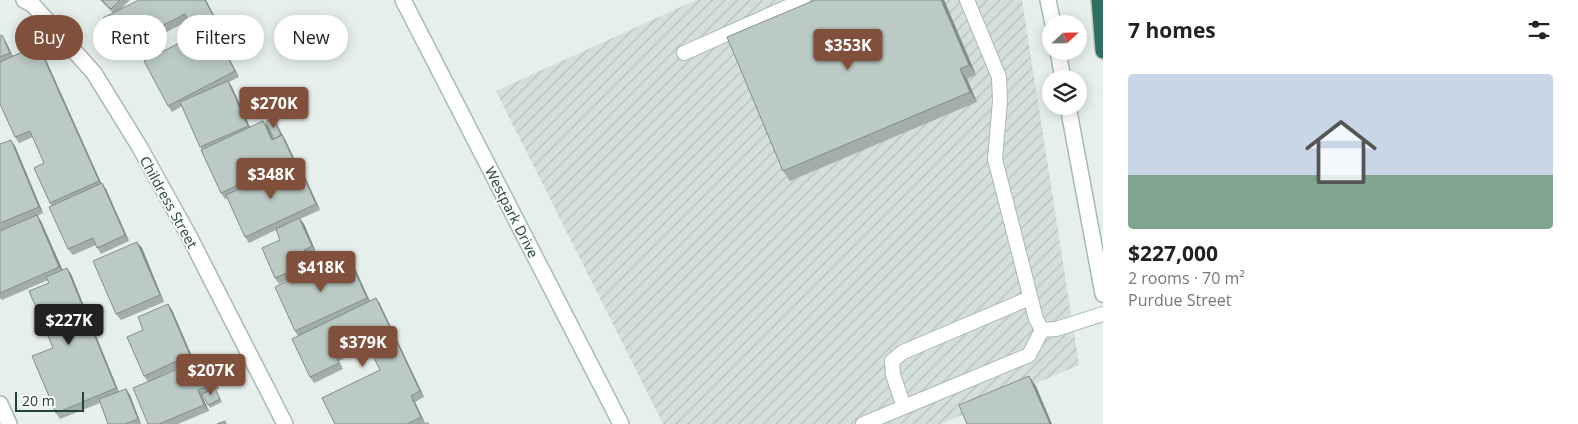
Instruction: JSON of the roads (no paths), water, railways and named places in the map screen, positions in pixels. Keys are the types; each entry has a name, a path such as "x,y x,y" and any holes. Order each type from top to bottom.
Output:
{"highway":[{"path":"1099,0 1103,51"}],"main road":[{"name":"Childress Street","path":"24,0 33,5 94,73 189,236 285,424"},
{"name":"Westpark Drive","path":"403,0 621,424"},
{"path":"1048,0 1051,15"},
{"path":"1070,115 1103,294"},
{"path":"0,404 8,424"}],"lane":[{"path":"684,53 803,0"},
{"path":"967,0 999,77 1000,102 995,160 1030,298 1036,319 1042,330"},
{"path":"904,407 893,375 892,361 903,352 1030,298"},
{"path":"1042,330 1056,329 1103,314"},
{"path":"863,424 1029,356 1042,330"}]}
